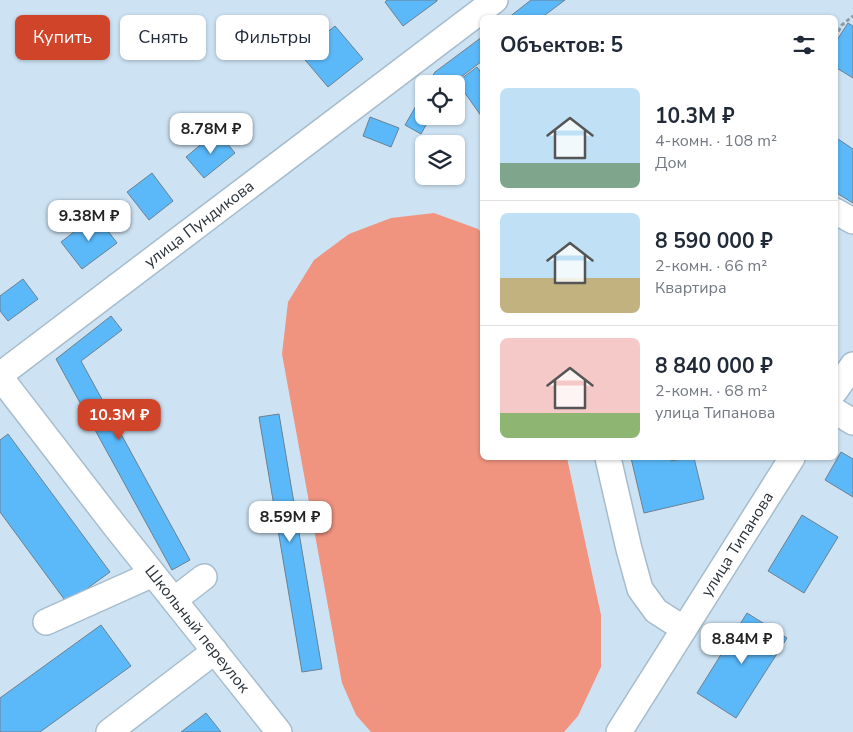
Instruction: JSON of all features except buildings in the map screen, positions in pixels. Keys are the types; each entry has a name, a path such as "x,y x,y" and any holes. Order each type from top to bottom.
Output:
{"street":[{"name":"улица Пундикова","path":"0,376 495,0"},
{"path":"838,213 853,221"},
{"path":"838,387 853,365"},
{"name":"Школьный переулок","path":"0,376 115,526 279,732"},
{"path":"838,413 853,422"},
{"path":"608,460 640,589 656,611 684,630"},
{"name":"улица Типанова","path":"619,732 791,460"},
{"path":"46,622 153,574"},
{"path":"174,600 204,576"},
{"path":"109,732 215,651"}],"path":[{"path":"838,31 842,25 853,16"}],"shaded area":[{"path":"434,213 480,231 480,460 567,460 601,615 601,667 578,716 564,732 371,732 356,715 342,683 282,354 288,302 314,260 349,234 391,218"}]}
